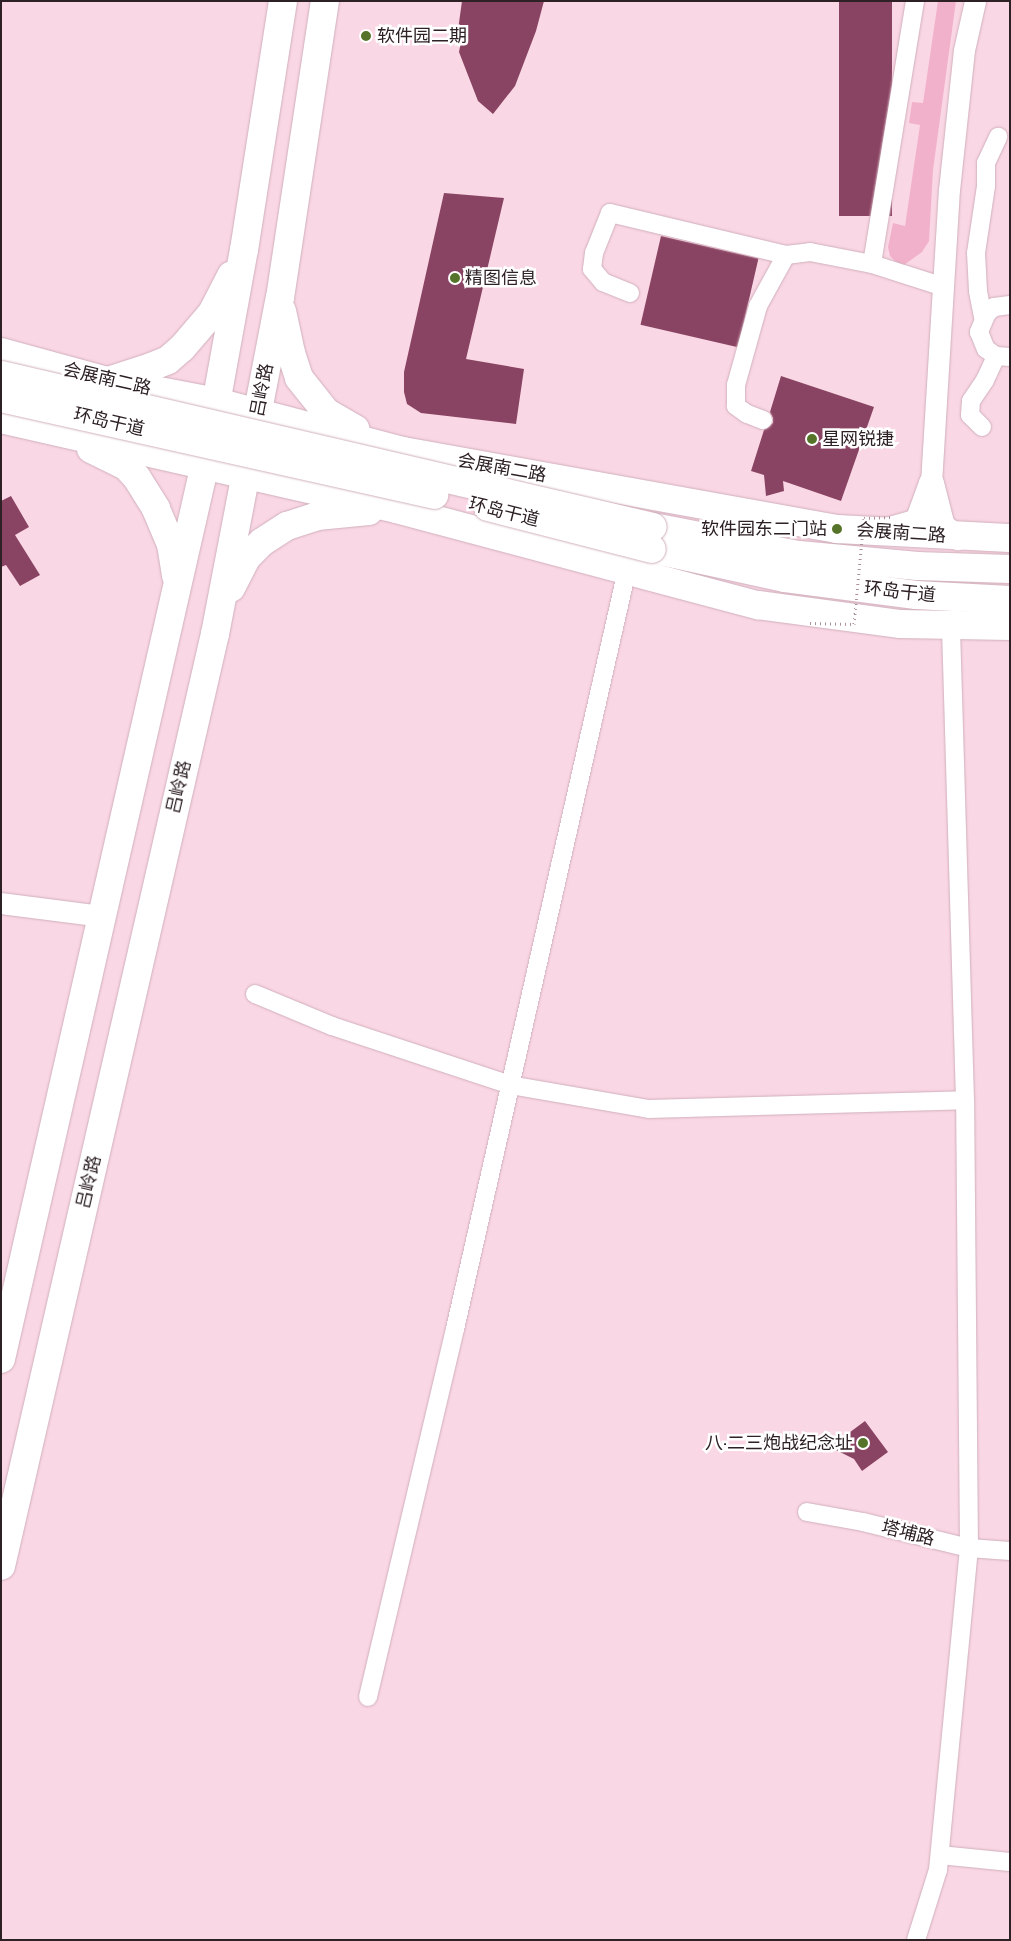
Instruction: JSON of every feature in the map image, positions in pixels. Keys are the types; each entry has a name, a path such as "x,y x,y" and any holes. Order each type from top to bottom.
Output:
{"main road":[{"path":"1,1359 205,464 244,250 283,1"},
{"name":"吕岭路","path":"1,1566 215,634 280,298 325,1"},
{"path":"107,381 168,360 182,348 212,313 244,250"},
{"path":"280,298 291,353 299,378 317,403 326,412 351,426 403,450 396,509"},
{"name":"会展南二路","path":"1,352 107,381 217,402 403,450 837,529 888,524 957,537 1010,538"},
{"name":"环岛干道","path":"1,375 653,538 785,578 916,594 1010,600"},
{"name":"环岛干道","path":"1,398 491,508 653,538 799,555 917,566 1010,569"},
{"path":"1,419 396,509 758,605 901,624 1010,626"},
{"path":"51,429 126,466 137,478 156,509 171,544 178,586"},
{"path":"888,524 917,521 931,483"},
{"path":"931,483 942,526 957,537"},
{"path":"215,634 232,585 247,557 262,542 287,526 317,516 396,509"}],"street":[{"path":"872,264 915,1"},
{"path":"931,483 949,190 964,50 975,1"},
{"path":"982,427 970,415 971,402 1003,357 986,349 981,341 979,332 983,317 978,291 976,253 986,186 986,163 998,137"},
{"path":"630,292 603,282 592,270 594,253 610,213 786,255 810,252 872,264 944,287"},
{"path":"764,420 747,414 736,406 736,385 758,306 786,255"},
{"path":"983,317 994,307 1010,304"},
{"path":"368,1697 510,1085 626,570"},
{"path":"916,1940 938,1870 970,1548 965,1100 951,625"},
{"path":"1,903 102,916"},
{"path":"255,994 332,1026 510,1085 649,1109 965,1100"},
{"name":"塔埔路","path":"807,1512 863,1522 970,1548 1010,1551"},
{"path":"940,1855 1010,1862"}],"path":[{"path":"810,623 854,624 864,518 888,524"}],"shaded area":[{"path":"938,1 956,1 933,170 929,241 922,252 904,265 897,263 890,256 888,247 893,223 905,226 920,125 909,123 912,102 923,103"}],"building":[{"path":"462,1 544,1 536,31 515,86 493,114 478,101 459,52 463,31 458,30"},
{"path":"839,1 892,1 892,216 839,216"},
{"name":"精图信息","path":"444,193 504,198 466,359 524,369 516,424 421,413 407,404 404,392 404,372"},
{"path":"661,236 758,258 738,347 641,325"},
{"name":"星网锐捷","path":"781,376 874,407 841,501 783,481 784,491 766,496 764,475 751,471 764,430 773,423 770,412"},
{"path":"11,496 29,527 15,535 40,575 20,586 6,565 1,567 1,501"},
{"path":"865,1421 888,1452 862,1471 854,1459 830,1447"}],"place":[{"name":"软件园二期","path":"366,36"},
{"name":"精图信息","path":"455,278"},
{"name":"星网锐捷","path":"812,439"},
{"name":"软件园东二门站","path":"837,529"},
{"name":"八·二三炮战纪念址","path":"863,1443"}]}
